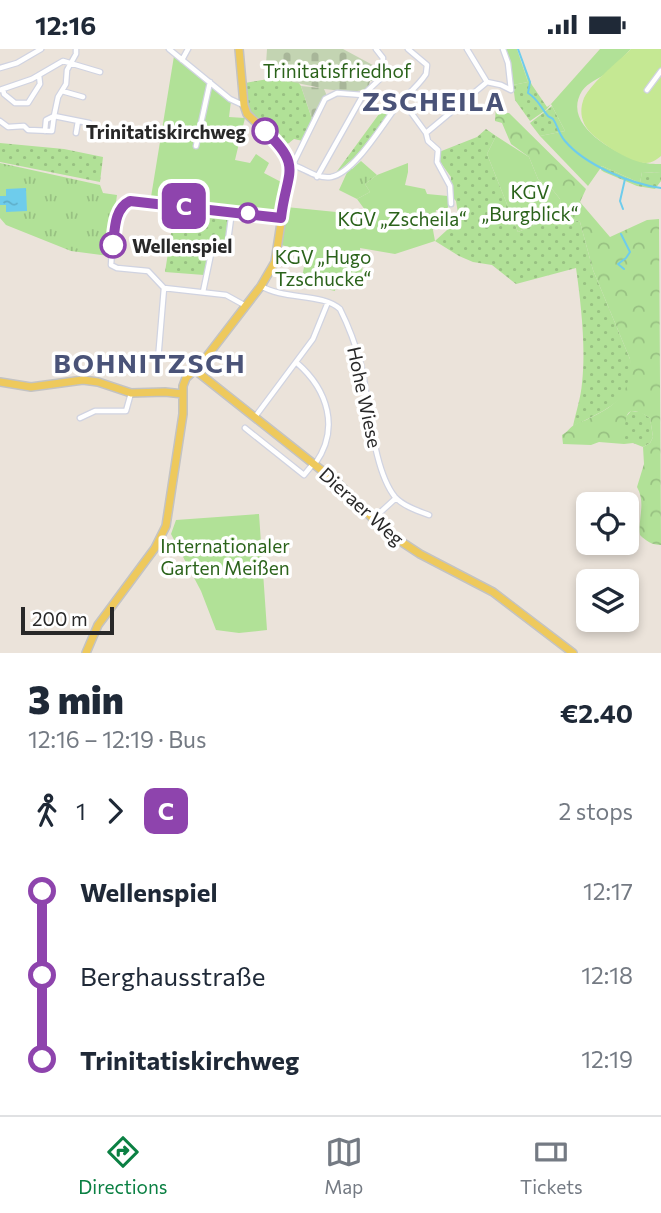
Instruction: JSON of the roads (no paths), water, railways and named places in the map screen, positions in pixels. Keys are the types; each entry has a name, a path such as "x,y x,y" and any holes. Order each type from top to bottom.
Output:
{"main road":[{"path":"86,653 98,625 155,548 166,526 186,378 246,306 275,263 290,164 281,146 251,120 244,105 239,49"},
{"name":"Dieraer Weg","path":"195,370 340,484 385,531 421,554 493,592 573,653"},
{"path":"0,382 31,387 83,380 131,393 183,394"}],"street":[{"path":"0,68 17,63 41,49"},
{"path":"54,116 76,49"},
{"path":"169,49 235,102 244,105"},
{"path":"182,60 188,49"},
{"path":"317,177 363,95 380,79 383,58 376,49"},
{"path":"363,95 337,93 325,99 295,160 290,164 317,177 337,175 347,167 376,136 402,100 424,78 428,69 423,61 408,49"},
{"path":"467,49 486,82 511,90 510,69 503,49"},
{"path":"39,75 40,84 31,101 26,104 13,101 2,90 39,75 63,61 69,65 100,72"},
{"path":"648,90 661,71"},
{"path":"196,146 210,82"},
{"path":"426,133 486,82"},
{"path":"61,91 83,97"},
{"path":"402,100 426,133 428,141 438,150 437,162 450,185 452,204"},
{"path":"0,121 8,127 45,131 46,120 54,116 89,123"},
{"path":"76,133 78,121"},
{"path":"246,306 229,296 164,288 148,271 111,265 116,220 121,207 130,201 137,201 281,218"},
{"path":"203,292 213,250 227,248 232,211"},
{"path":"255,417 297,363 318,330 328,302 278,295 261,286"},
{"path":"158,360 164,288"},
{"name":"Hohe Wiese","path":"328,302 340,309 353,338 378,455 396,498"},
{"path":"245,428 304,475 322,455 328,438 328,411 315,383 297,363"},
{"path":"80,418 95,411 126,411 131,393"},
{"path":"373,519 396,498 429,515"}],"water":[{"path":"26,188 27,211 6,212 6,205 0,205 0,196 6,196 6,189"}],"waterway":[{"path":"518,49 530,82 528,93 553,119 563,138 574,150 609,172 661,188"},
{"path":"623,209 620,201 625,179"},
{"path":"621,234 630,252 618,264 624,269"}],"place":[{"name":"Trinitatiskirchweg","path":"265,131"},
{"name":"Wellenspiel","path":"113,245"}],"district":[{"name":"ZSCHEILA","path":"434,100"},
{"name":"BOHNITZSCH","path":"150,362"}],"park label":[{"name":"Trinitatisfriedhof","path":"337,70"},
{"name":"KGV „Burgblick“","path":"530,202"},
{"name":"KGV „Zscheila“","path":"402,218"},
{"name":"KGV „Hugo Tzschucke“","path":"323,267"},
{"name":"Internationaler Garten Meißen","path":"225,556"}]}
